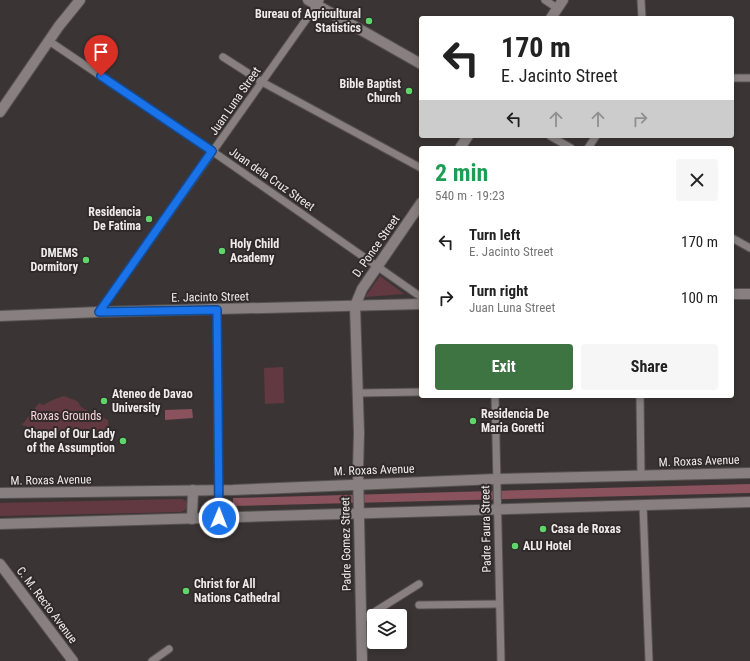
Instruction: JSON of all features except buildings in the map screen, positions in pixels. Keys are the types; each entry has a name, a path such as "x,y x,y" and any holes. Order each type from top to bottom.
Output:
{"main road":[{"path":"0,112 59,26 74,0"},
{"path":"59,26 80,0"},
{"path":"315,2 419,63"},
{"path":"552,16 560,4"},
{"name":"D. Ponce Street","path":"356,306 362,289 419,206"},
{"path":"734,294 750,294"},
{"name":"E. Jacinto Street","path":"0,316 419,304"},
{"name":"Padre Gomez Street","path":"356,306 360,621 362,661"},
{"name":"M. Roxas Avenue","path":"0,493 219,490 358,493 496,479 750,473"},
{"path":"192,519 193,490"},
{"path":"0,524 359,514 497,505 643,505 750,502"},
{"name":"C. M. Recto Avenue","path":"0,564 73,661"}],"street":[{"path":"545,0 560,4"},
{"path":"641,0 642,16"},
{"name":"Juan Luna Street","path":"99,312 262,82 315,2"},
{"name":"Juan dela Cruz Street","path":"49,41 212,151 419,296"},
{"path":"223,57 262,82 419,167"},
{"path":"734,78 750,78"},
{"path":"554,138 568,146"},
{"path":"734,239 750,248"},
{"path":"217,310 219,518"},
{"path":"358,393 419,392"},
{"name":"Padre Faura Street","path":"495,398 501,661"},
{"path":"640,398 641,476"},
{"path":"643,505 649,661"},
{"path":"360,621 419,584"},
{"path":"419,604 499,604"},
{"path":"152,661 169,649"}],"green space":[{"path":"380,276 404,294 365,297"},
{"path":"283,367 284,403 265,404 264,368"},
{"name":"Roxas Grounds","path":"64,396 77,401 82,408 108,420 109,435 50,433 22,425 39,403 43,405"},
{"path":"182,499 186,501 188,505 185,510 181,512 0,516 0,503"}],"shaded area":[{"path":"192,409 193,418 165,420 165,410"},
{"path":"750,484 750,493 233,506 233,498"}],"place":[{"name":"Bureau of Agricultural Statistics","path":"369,21"},
{"name":"Bible Baptist Church","path":"409,91"},
{"name":"Residencia De Fatima","path":"149,219"},
{"name":"Holy Child Academy","path":"222,251"},
{"name":"DMEMS Dormitory","path":"86,260"},
{"name":"Ateneo de Davao University","path":"104,401"},
{"name":"Residencia De Maria Goretti","path":"473,421"},
{"name":"Chapel of Our Lady of the Assumption","path":"123,441"},
{"name":"Casa de Roxas","path":"543,529"},
{"name":"ALU Hotel","path":"515,546"},
{"name":"Christ for All Nations Cathedral","path":"186,591"}],"route":[{"path":"101,76 212,151 99,312 217,310 219,518"}]}
